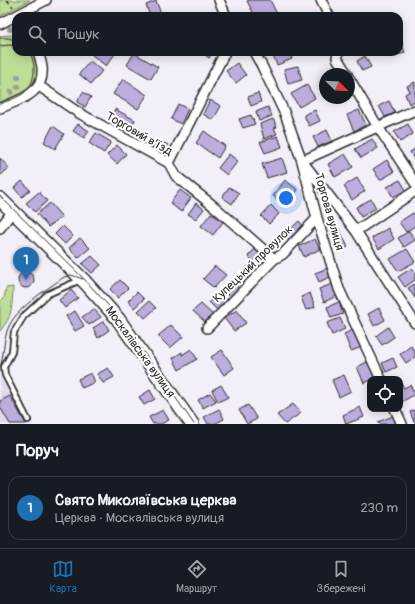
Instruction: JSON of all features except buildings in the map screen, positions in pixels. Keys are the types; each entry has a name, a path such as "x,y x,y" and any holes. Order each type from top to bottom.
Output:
{"street":[{"path":"24,12 46,0"},
{"path":"219,0 224,12"},
{"path":"321,0 327,12"},
{"path":"0,24 12,18"},
{"path":"0,108 21,100 39,86 42,70 40,56"},
{"path":"169,163 223,56"},
{"name":"Торгова вулиця","path":"256,56 285,114 302,161 317,218 340,289 380,376"},
{"path":"338,56 344,68"},
{"name":"Торговий в’їзд","path":"39,86 79,113 169,163 176,176 216,208 274,259"},
{"path":"355,88 378,127 415,183"},
{"path":"415,110 302,161 356,231 415,323"},
{"path":"356,231 415,191"},
{"name":"Москалівська вулиця","path":"0,199 83,280 120,321 192,424"},
{"path":"0,228 13,211"},
{"name":"Купецький провулок","path":"207,328 274,259 283,254 317,218"},
{"path":"396,412 402,424"}],"lane":[{"path":"28,420 4,375 4,368 12,352 14,332 24,316 48,294 83,280"}],"path":[{"path":"7,0 16,12"}],"shaded area":[{"path":"0,374 27,424 0,424"}],"green space":[{"path":"0,0 30,0 0,16"},
{"path":"12,35 12,56 38,56 40,85 0,108 0,36"},
{"path":"13,287 10,315 0,331 0,302 4,298 6,288"}],"tram line":[{"path":"0,38 12,39"},
{"path":"0,46 12,45"},
{"path":"0,104 21,95 29,87 34,75 34,63 31,56"},
{"path":"0,196 85,280 119,317 194,424"},
{"path":"0,368 7,331 16,315 31,301 64,277 71,275 83,279"}],"place":[{"name":"Свято Миколаївська церква","path":"26,280"}]}
